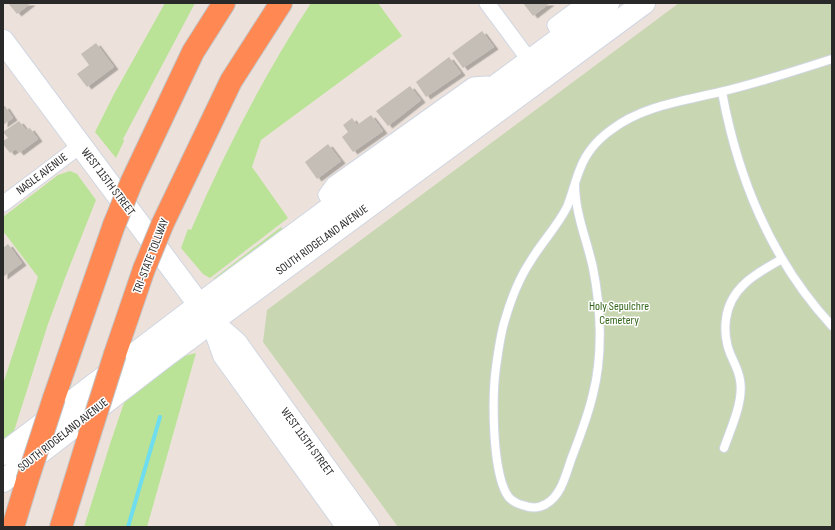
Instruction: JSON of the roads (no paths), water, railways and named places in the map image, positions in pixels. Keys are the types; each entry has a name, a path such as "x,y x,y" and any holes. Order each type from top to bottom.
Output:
{"highway":[{"path":"13,527 54,398 114,225 132,181 193,52 224,3"},
{"name":"TRI-STATE TOLLWAY","path":"61,527 115,354 144,269 163,223 231,81 281,3"}],"main road":[{"name":"SOUTH RIDGELAND AVENUE","path":"3,454 199,305 608,3"},
{"name":"SOUTH RIDGELAND AVENUE","path":"3,481 164,357 644,3"},
{"name":"WEST 115TH STREET","path":"3,41 212,322 236,343 368,527"},
{"name":"WEST 115TH STREET","path":"212,322 224,355 348,527"}],"street":[{"path":"487,3 530,60"},
{"path":"561,37 555,25 585,3"},
{"name":"NAGLE AVENUE","path":"3,204 81,145"}],"lane":[{"path":"575,184 575,201 595,278 600,330 598,371 594,393 582,432 559,492 545,505 535,508 518,504 511,499 506,493 502,480 498,462 494,418 496,369 504,324 520,281 530,261 566,208 580,169 588,154 599,139 613,128 630,118 682,101 722,92 832,59"},
{"path":"722,92 727,120 745,180 766,230 800,287 832,326"},
{"path":"724,448 740,398 741,381 736,364 727,344 725,329 728,308 735,295 745,283 757,273 782,259"}],"waterway":[{"path":"128,527 160,417"}],"park label":[{"name":"Holy Sepulchre Cemetery","path":"619,313"}]}
